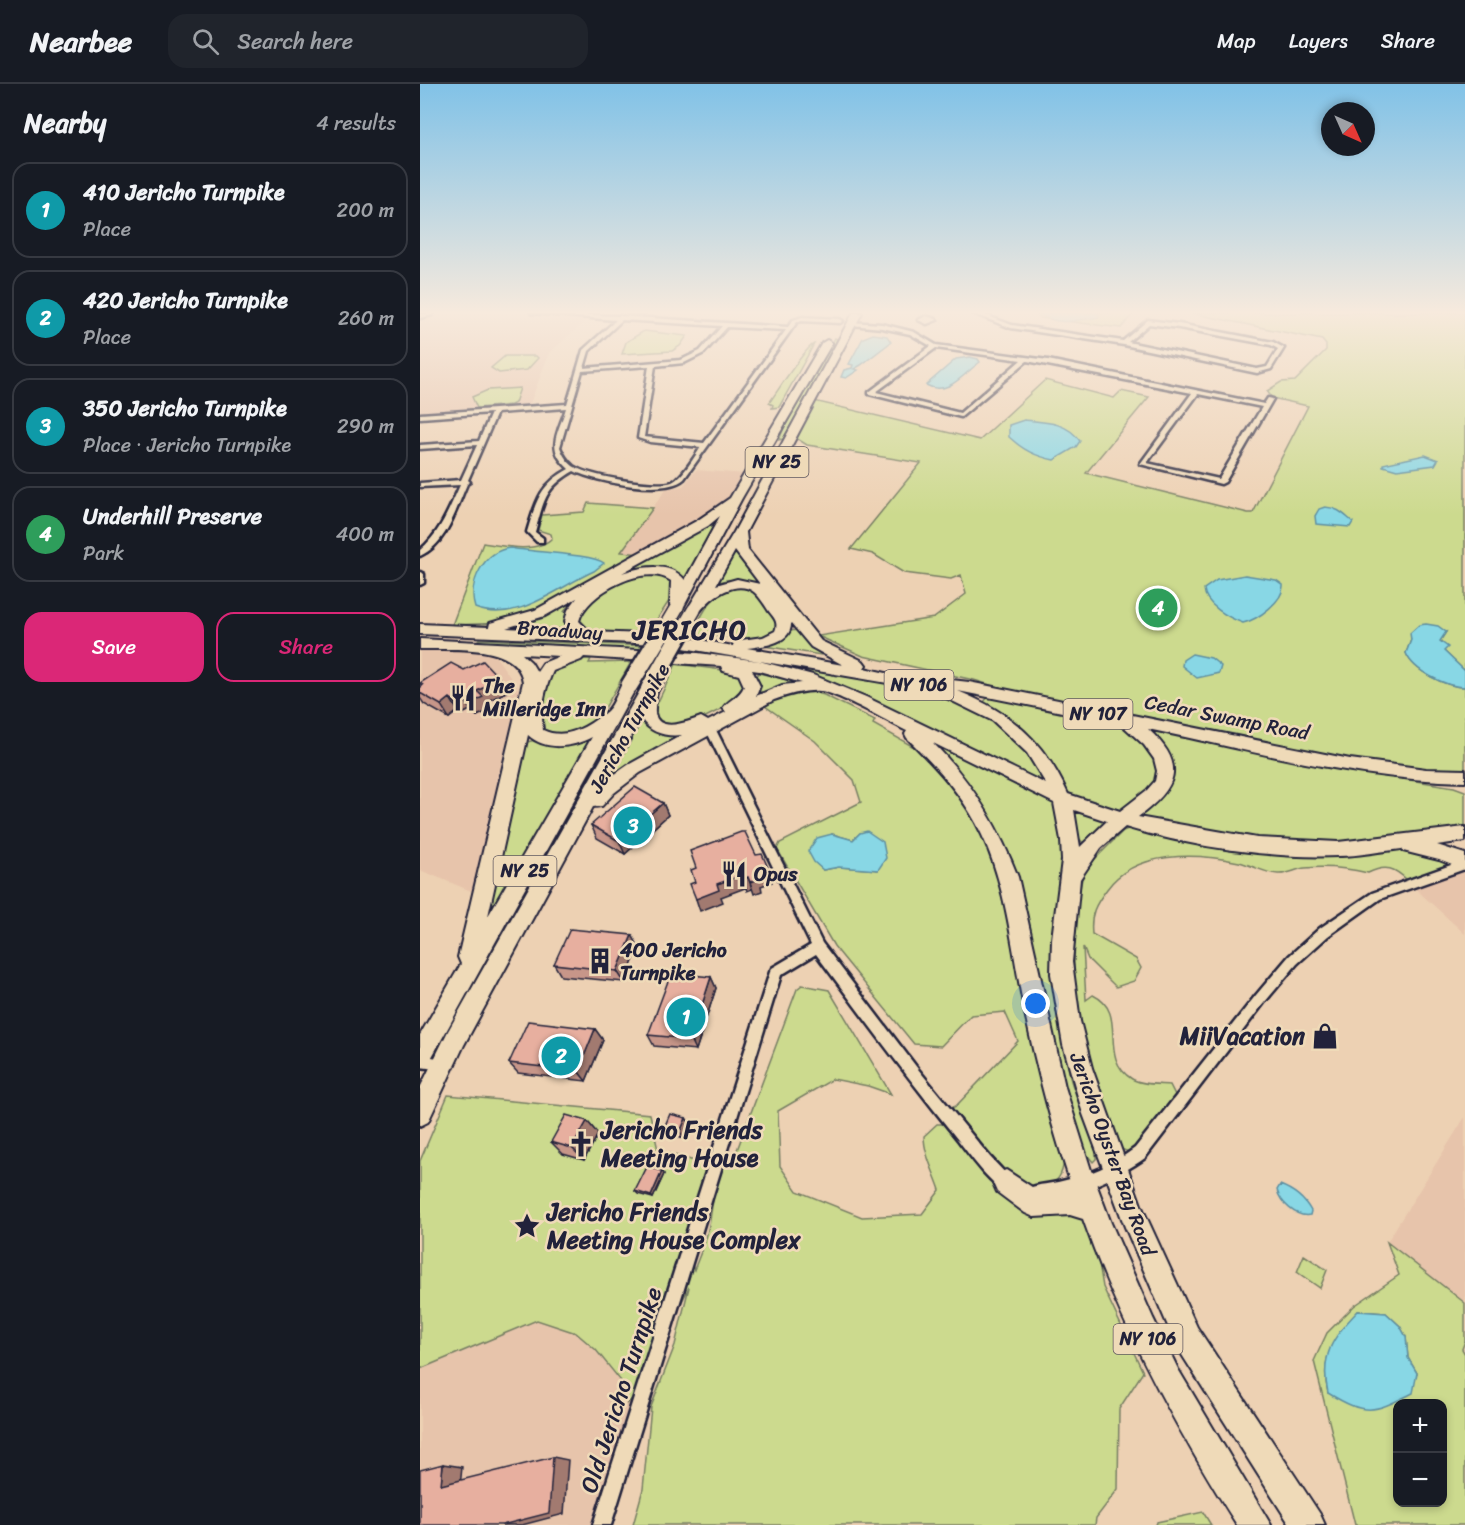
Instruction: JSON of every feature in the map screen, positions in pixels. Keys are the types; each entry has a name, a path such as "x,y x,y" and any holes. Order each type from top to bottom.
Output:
{"main road":[{"name":"Jericho Turnpike","path":"420,1056 615,710 677,607 736,498 810,380"},
{"name":"Jericho Turnpike","path":"420,1113 456,1038 649,689 740,532 818,380"},
{"path":"756,465 774,467"},
{"path":"450,631 507,625 540,612 703,523 736,498"},
{"path":"740,532 741,550 748,561 811,639 840,658 868,669"},
{"path":"588,637 573,625 574,612 588,596 616,579 652,571 674,575 678,580 677,607"},
{"path":"694,610 713,591 730,584 741,583 760,589 783,619 784,628 780,634 766,641 732,645"},
{"name":"NY 106","path":"420,629 662,640"},
{"name":"Cedar Swamp Road","path":"662,640 732,645 868,669 1350,765 1426,775 1465,776"},
{"name":"Jericho Oyster Bay Road","path":"662,640 857,672 951,694 986,709 1019,734 1045,765 1062,799 1070,830 1071,877 1061,948 1062,970 1068,1021 1092,1109 1146,1251 1188,1340 1309,1525"},
{"name":"Broadway","path":"420,644 698,658"},
{"path":"464,976 531,682 528,668 520,658 498,647"},
{"path":"593,654 557,662 547,668 541,680 533,728 545,739 556,741 575,739 593,730 615,710"},
{"path":"649,689 647,715 649,722 660,729 672,731 693,727 735,706 748,696 752,686 745,672 698,658"},
{"name":"NY 106","path":"698,658 759,666 823,686 901,722"},
{"path":"575,825 608,788 634,769 768,696 788,689 823,686"},
{"path":"1071,877 1086,852 1105,833 1156,793 1163,783 1166,772 1164,759 1158,747 1127,720"},
{"path":"901,722 1062,799 1167,831 1257,845 1338,849 1465,834"},
{"name":"Jericho Oyster Bay Road","path":"901,722 961,783 986,820 999,848 1008,877 1061,1115 1092,1209 1146,1335 1217,1466 1255,1525"},
{"path":"1426,775 1465,786"},
{"path":"1390,844 1420,847 1465,863"},
{"path":"1006,1183 1034,1204 1057,1201 1092,1209"}],"street":[{"path":"576,380 557,447 559,457 573,469 606,479 670,484 679,481 752,380"},
{"path":"650,380 641,438 706,445"},
{"path":"888,380 871,393 961,415 1001,380"},
{"path":"1135,380 1265,406"},
{"path":"1196,392 1143,464 1221,482 1270,399"},
{"path":"420,416 568,406"},
{"path":"420,554 441,533 466,482 495,411"},
{"path":"420,447 481,443"},
{"path":"540,540 531,532 544,490 552,481 573,469"},
{"path":"420,485 466,482"},
{"path":"420,574 420,583"},
{"name":"Jericho Oyster Bay Road","path":"710,728 818,946 913,1074 985,1162 1006,1183 1017,1189 1035,1193 1083,1182"},
{"path":"1083,1182 1128,1164 1140,1153 1293,960 1324,932 1376,896 1465,863"},
{"name":"Old Jericho Turnpike","path":"602,1525 777,972 818,946"},
{"path":"420,1061 444,1064"}],"shaded area":[{"path":"420,380 539,380 528,409 420,416"},
{"path":"696,470 745,474 725,502 645,555 621,553 666,489 683,486"},
{"path":"420,650 492,651 519,690 476,893 420,870"},
{"path":"1465,864 1465,934 1409,883"},
{"path":"1465,1117 1465,1303 1387,1242"},
{"path":"537,1320 576,1333 618,1370 647,1377 601,1525 420,1525 420,1369"}],"green space":[{"path":"785,380 794,380 779,407 772,408 773,405 769,403"},
{"path":"811,380 816,380 783,439 779,440"},
{"path":"1045,380 1114,398 1121,391 1149,397 1086,473 1253,513 1308,406 1272,398 1267,391 1281,382 1465,380 1465,671 1444,651 1443,643 1440,641 1446,632 1411,640 1406,653 1416,666 1431,677 1465,687 1465,771 1393,767 1334,757 1019,694 974,680 863,656 818,636 934,618 966,594 961,575 951,579 904,573 873,554 851,549 921,463 807,445 791,435 810,400 980,440"},
{"path":"520,388 515,403 511,405 477,408 472,397 488,390"},
{"path":"588,503 653,508 621,552 641,554 537,611 505,623 452,625 483,543 519,548 546,543 552,538 551,534 538,530 542,515 584,512"},
{"path":"719,517 685,582 682,582 681,575 673,571 658,569 639,571 627,568"},
{"path":"736,544 765,587 746,580 726,580 717,583"},
{"path":"654,574 675,579 675,592 648,633 601,632 584,627 577,622 582,611 598,594 630,579"},
{"path":"740,586 757,592 781,623 778,634 755,640 741,637 691,636 714,598"},
{"path":"572,600 564,612 569,614 571,629 569,632 497,628 527,622"},
{"path":"798,630 822,653 821,655 764,646 789,631"},
{"path":"479,639 700,648 874,679 909,692 912,686 956,701 998,724 1025,748 1050,785 1046,787 877,702 800,672 744,659 699,653 495,643 477,641"},
{"path":"578,659 591,659 589,663 631,662 597,722 577,735 547,735 539,728 547,675 550,670"},
{"path":"676,664 739,672 747,687 739,700 690,725 677,728 656,723 650,710 656,706"},
{"path":"759,673 804,684 766,695 757,689 755,676"},
{"path":"810,691 824,695 875,720 873,724 921,751 969,803 1004,881 1064,1160 1062,1171 1051,1184 1036,1187 1009,1176 951,1108 956,1106 1018,1041 1005,1012 971,1015 941,1046 914,1044 834,946 777,849 780,843 861,802 854,780 815,741 765,706 786,693","holes":["860,833 878,870 839,867 823,870 832,834 853,840"]},
{"path":"989,696 1078,714 1126,729 1143,738 1152,748 1159,780 1121,815 1066,795 983,703"},
{"path":"640,716 667,736 684,735 606,783"},
{"path":"1145,727 1365,773 1454,787 1465,791 1465,828 1369,842 1339,843 1252,837 1135,818 1162,795 1166,789 1170,772 1171,761"},
{"path":"536,740 555,746 590,741 483,927 522,743"},
{"path":"933,741 1057,801 1062,853 1053,931 1053,970 1069,1072 1075,1094 1093,1137 1096,1159 1093,1162 1084,1151 1059,1063 1040,990 1023,909 1006,850 984,806 964,779 930,742"},
{"path":"1070,806 1110,820 1089,841 1083,843 1074,832"},
{"path":"1130,828 1220,842 1389,845 1464,863 1408,881 1394,870 1385,868 1368,873 1313,867 1278,874 1239,862 1186,856 1150,861 1119,876 1096,905 1092,934 1136,959 1141,968 1134,981 1116,987 1088,959 1083,947 1086,1000 1093,995 1104,1003 1110,1012 1116,1059 1122,1070 1136,1081 1170,1085 1176,1097 1136,1149 1129,1152 1115,1147 1084,1054 1075,997 1074,961 1077,903 1082,879 1089,865 1123,831"},
{"path":"802,985 829,990 891,1094 868,1086 833,1079 778,1111 780,1166 797,1191 862,1217 922,1214 940,1190 927,1156 924,1136 937,1124 943,1124 996,1184 1068,1207 1083,1217 1097,1251 1103,1287 1143,1372 1119,1409 1118,1489 1096,1518 1095,1525 633,1525 643,1489 651,1407 675,1345 689,1287 639,1391 627,1404 621,1381 596,1350 576,1333 537,1320 420,1369 420,1161 448,1095 650,1114 658,1150 707,1165 710,1169 690,1260 694,1270 707,1234 718,1180 737,1150 797,989"},
{"path":"1387,1242 1465,1303 1465,1341 1462,1349 1465,1354 1465,1525 1355,1525 1314,1361 1327,1333 1354,1306 1399,1275","holes":["1358,1311 1386,1313 1400,1326 1406,1337 1408,1358 1417,1373 1328,1393 1327,1358 1336,1339"]},
{"path":"1304,1255 1327,1270 1320,1288 1297,1272"},
{"path":"1203,1512 1211,1525 1156,1525 1157,1522"}],"water":[{"path":"931,380 958,380 941,388 926,385"},
{"path":"1024,420 1062,427 1069,430 1080,441 1076,447 1054,460 1035,454 1024,449 1009,437 1009,425"},
{"path":"1425,455 1438,460 1435,465 1397,470 1383,466 1383,464"},
{"path":"1325,507 1337,510 1353,522 1350,527 1316,524 1315,516 1319,509"},
{"path":"510,548 575,555 604,563 594,571 522,608 491,612 475,608 473,588 480,570 492,555"},
{"path":"1245,575 1276,580 1283,585 1279,597 1269,609 1243,623 1231,618 1213,605 1205,595 1204,589 1217,580"},
{"path":"1419,625 1438,626 1446,632 1440,641 1448,647 1444,651 1465,671 1465,687 1431,677 1410,660 1406,653 1411,640 1410,633"},
{"path":"1192,654 1211,658 1221,666 1219,673 1197,678 1182,666 1183,660"},
{"path":"867,831 883,842 886,858 878,870 839,867 823,870 814,862 808,851 817,838 832,834 853,840 860,833"},
{"path":"1280,1185 1302,1198 1311,1211 1310,1215 1294,1212 1285,1204 1277,1190"},
{"path":"1358,1311 1386,1313 1400,1326 1406,1337 1408,1358 1417,1373 1413,1393 1400,1399 1393,1399 1393,1402 1379,1408 1362,1409 1328,1393 1327,1358 1341,1330"}],"building":[{"path":"483,661 500,679 477,691 483,697 470,703 463,697 454,701 450,698 441,705 420,693 423,685 420,683 451,663 464,670"},
{"path":"635,787 663,803 619,841 591,825"},
{"name":"Opus","path":"745,832 756,855 762,854 769,870 757,874 759,879 750,882 748,877 743,879 742,875 717,884 719,890 696,899 690,884 695,882 691,870 696,868 690,851"},
{"path":"570,929 632,935 617,971 554,964"},
{"path":"671,973 711,977 691,1039 648,1035"},
{"path":"528,1021 595,1029 578,1071 509,1063"},
{"path":"670,1114 686,1118 680,1132 664,1128"},
{"path":"566,1115 587,1121 572,1148 551,1142"},
{"path":"647,1167 662,1171 651,1196 635,1191"},
{"path":"553,1457 549,1513 502,1525 420,1525 420,1470 443,1464 441,1485"}],"place":[{"name":"Underhill Preserve","path":"1158,608"},
{"name":"The Milleridge Inn","path":"463,698"},
{"name":"350 Jericho Turnpike","path":"633,826"},
{"name":"Opus","path":"734,874"},
{"name":"400 Jericho Turnpike","path":"600,961"},
{"name":"410 Jericho Turnpike","path":"686,1017"},
{"name":"MiiVacation","path":"1325,1036"},
{"name":"420 Jericho Turnpike","path":"561,1056"},
{"name":"Jericho Friends Meeting House","path":"581,1144"},
{"name":"Jericho Friends Meeting House Complex","path":"527,1226"}],"district":[{"name":"JERICHO","path":"690,630"}]}
